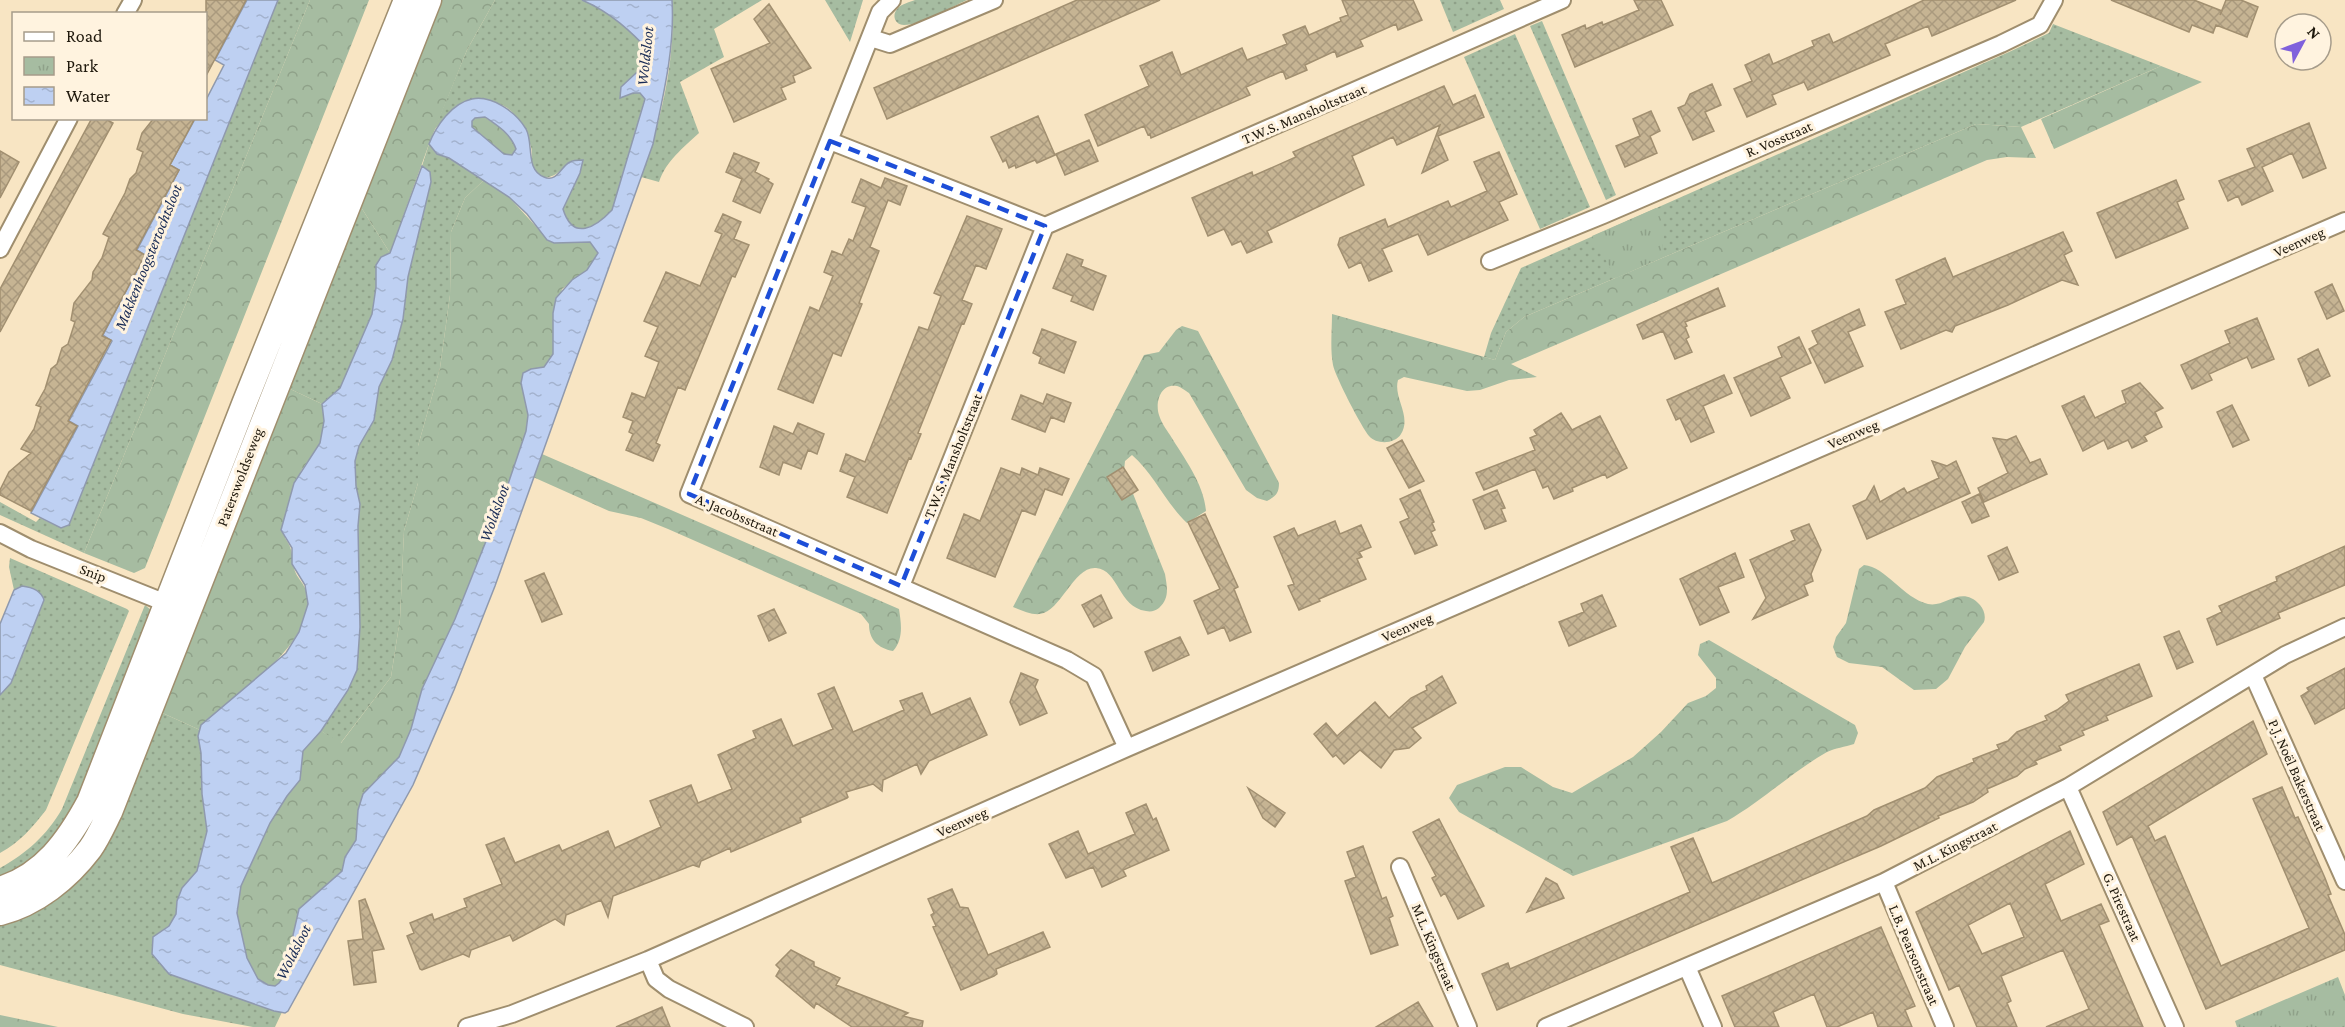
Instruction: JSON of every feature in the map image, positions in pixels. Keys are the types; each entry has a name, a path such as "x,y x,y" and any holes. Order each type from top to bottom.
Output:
{"main road":[{"name":"Paterswoldseweg","path":"0,913 12,910 54,886 90,848 110,812 177,607 406,0"},
{"name":"Paterswoldseweg","path":"0,889 40,868 72,835 89,802 177,607 429,0"}],"street":[{"path":"871,38 890,44 994,0"},
{"name":"T.W.S. Mansholtstraat","path":"901,585 1045,226 1562,0"},
{"name":"R. Vosstraat","path":"1490,261 1603,215 2001,44 2040,25 2054,0"},
{"name":"A. Jacobsstraat","path":"886,6 871,38 689,494 901,585 1067,660 1094,676 1127,748"},
{"path":"0,249 68,120"},
{"path":"830,141 1045,226"},
{"name":"Veenweg","path":"467,1027 512,1014 648,960 1127,748 2345,221"},
{"name":"Snip","path":"0,533 31,549 177,607"},
{"name":"M.L. Kingstraat","path":"1546,1027 1884,882 2068,787 2285,655 2345,627"},
{"name":"P.J. Noël Bakerstraat","path":"2253,675 2344,877"},
{"name":"G. Pirestraat","path":"2068,787 2175,1027"},
{"name":"M.L. Kingstraat","path":"1400,867 1468,1027"},
{"name":"L.B. Pearsonstraat","path":"1884,882 1945,1027"},
{"path":"648,960 656,979 669,989 745,1027"},
{"path":"1687,968 1713,1027"}],"highlighted area":[{"path":"830,141 1045,226 901,586 689,494"}],"green space":[{"path":"278,0 310,0 84,553 0,515 0,502 36,522 40,518 61,528 69,525"},
{"path":"310,0 369,0 145,568 134,573 84,553"},
{"path":"439,0 495,0 467,50 429,144 390,253 359,204"},
{"path":"495,0 582,0 603,9 628,29 652,53 651,59 621,87 633,93 640,93 645,98 612,210 592,226 579,228 573,225 567,219 563,209 580,173 566,165 551,176 541,177 537,174 526,136 511,111 505,107 485,102 456,106 434,130 467,50"},
{"path":"672,0 762,0 714,29 724,57 680,82 699,133 671,161 659,182 641,177 666,90 672,45"},
{"path":"825,0 863,0 850,42"},
{"path":"915,0 967,0 919,22 901,25 894,16 896,11 902,5"},
{"path":"1440,0 1500,0 1504,9 1453,32"},
{"path":"1542,21 1616,195 1606,200 1530,26"},
{"path":"2053,24 2161,66 2021,127 1976,124 1524,317 1506,332 1495,360 1484,357 1491,333 1521,268 2009,52 2049,33"},
{"path":"1515,34 1590,207 1540,229 1464,57"},
{"path":"2161,66 2202,82 2054,149 2041,119"},
{"path":"484,117 511,139 516,149 512,155 504,154 472,127 472,121 475,118"},
{"path":"1976,124 2021,127 2036,158 2007,157 1987,160 1511,364 1537,377 1509,380 1480,390 1467,391 1404,377 1398,380 1397,387 1404,414 1404,427 1395,440 1381,442 1369,436 1349,402 1335,371 1332,353 1332,314 1495,360 1506,332 1524,317"},
{"path":"429,144 437,154 449,158 484,180 465,198 451,232 450,295 440,368 418,446 418,483 404,531 400,619 391,677 340,744 321,731 348,690 357,670 360,627 358,526 360,504 356,486 355,461 359,446 374,420 379,387 392,360 403,319 408,277 431,182 430,172 422,166"},
{"path":"484,180 509,197 554,243 590,242 598,253 587,270 562,289 553,354 544,367 531,369 521,383 528,415 526,431 504,496 455,619 422,689 411,729 399,757 363,794 358,810 356,840 345,857 342,871 299,909 293,935 295,948 290,968 279,983 275,986 268,985 258,979 247,958 237,913 241,886 270,823 300,780 303,751 321,731 341,743 391,677 400,619 404,531 418,483 418,446 440,368 450,295 451,232 465,198"},
{"path":"359,204 390,253 381,257 376,265 372,314 340,388 322,404 286,387"},
{"path":"1656,208 1665,229 1661,258 1616,278 1592,236"},
{"path":"1182,326 1198,331 1279,483 1276,494 1267,501 1257,498 1246,490 1189,393 1177,386 1166,388 1158,400 1159,415 1202,491 1206,511 1187,523 1132,455 1125,461 1124,471 1165,574 1167,592 1165,600 1157,609 1151,611 1137,608 1124,596 1110,575 1096,568 1088,569 1081,574 1048,611 1033,614 1013,607 1144,355 1159,352 1176,330"},
{"path":"286,387 322,404 324,421 321,443 301,471 285,538 291,550 295,572 307,595 305,619 283,654 250,686 202,725 200,730 158,711"},
{"path":"542,454 899,609 901,631 899,641 893,651 883,648 873,639 869,624 861,614 668,529 641,518 609,511 533,477"},
{"path":"10,558 129,611 46,810 25,834 0,853 0,695 3,692 35,589 22,586 14,590 9,567"},
{"path":"1864,565 1880,571 1919,601 1935,604 1966,597 1973,599 1983,609 1984,622 1965,647 1948,679 1936,689 1914,690 1882,667 1849,663 1837,657 1833,647 1836,637 1846,623 1859,569"},
{"path":"145,605 151,610 153,617 61,838 0,883 0,868 35,843 62,809"},
{"path":"1709,640 1855,725 1858,733 1854,744 1827,752 1727,821 1573,876 1459,812 1449,798 1457,785 1505,767 1521,767 1553,787 1572,793 1633,757 1688,703 1706,696 1716,688 1716,678 1698,655 1700,644"},
{"path":"158,711 200,730 198,736 201,753 202,794 207,831 197,871 182,888 177,901 176,914 169,926 153,937 274,1011 282,1012 275,1027 253,1027 183,1014 0,965 0,921 62,890"},
{"path":"2338,977 2345,995 2345,1027 2237,1027 2235,1021"},
{"path":"0,1015 58,1027 0,1027"}],"water":[{"name":"Makkenhoogstertochtsloot","path":"247,0 278,0 69,525 61,528 31,513 78,426 69,421 112,341 103,335 145,255 137,250 179,170 170,165 194,120 207,120 207,98 224,65 215,60"},
{"path":"582,0 672,0 672,36 664,90 653,144 495,586 454,690 413,785 288,1011 285,1013 274,1011 169,974 152,954 153,937 169,926 176,914 177,901 182,888 197,871 207,831 198,736 201,725 286,653 299,632 308,604 305,585 292,564 292,548 281,530 294,483 320,443 324,421 322,404 340,388 372,314 376,265 381,257 390,253 422,166 430,172 431,182 408,277 403,319 392,360 379,387 374,420 359,446 355,461 356,486 360,504 358,526 360,627 357,670 348,690 321,731 303,751 300,780 270,823 241,886 237,913 247,958 258,979 268,985 275,986 279,983 290,968 295,948 293,935 299,909 342,871 345,857 356,840 358,810 363,794 399,757 411,729 422,689 455,619 504,496 526,431 528,415 521,383 523,373 544,367 553,354 553,313 556,298 572,280 587,270 598,253 590,242 554,243 547,240 527,214 509,197 449,158 437,154 429,144 440,123 458,105 480,98 495,102 510,111 526,129 532,163 538,174 552,178 570,162 583,160 580,173 563,209 567,219 579,228 585,228 606,216 612,210 645,99 640,93 620,98 621,87 651,59 652,54 620,23 602,10","holes":["485,117 511,139 516,149 512,155 504,154 472,127 472,121 475,118"]},
{"path":"22,586 35,590 44,600 11,683 0,695 0,624 14,590"}],"building":[{"path":"206,0 246,0 207,74 207,12"},
{"path":"1077,0 1160,0 887,119 874,88"},
{"path":"1342,0 1413,0 1422,20 1398,30 1396,24 1360,40 1363,46 1337,57 1335,51 1305,65 1307,70 1286,79 1283,71 1246,87 1250,95 1151,138 1144,126 1098,146 1085,115 1149,86 1140,66 1172,52 1181,75 1242,48 1247,60 1287,44 1283,35 1305,26 1309,35 1341,21 1340,18 1348,15"},
{"path":"1634,0 1661,0 1673,25 1575,67 1562,35 1585,25 1586,29 1602,22 1603,25 1639,10"},
{"path":"1924,0 2016,0 1932,36 1928,26 1885,44 1890,55 1808,90 1804,82 1772,95 1776,104 1747,117 1734,89 1752,81 1745,65 1769,54 1773,64 1814,46 1812,41 1829,34 1833,43"},
{"path":"2111,0 2194,0 2222,11 2226,0 2241,0 2258,7 2247,37 2216,25 2213,33 2192,25 2189,32"},
{"path":"769,4 811,68 793,76 795,82 781,88 786,99 734,122 711,69 770,43 754,19"},
{"path":"1712,84 1721,105 1705,112 1714,131 1693,140 1678,108 1685,105 1690,94"},
{"path":"1444,86 1453,105 1475,95 1484,117 1438,136 1448,160 1422,173 1440,125 1397,145 1393,137 1352,156 1364,185 1267,231 1272,242 1247,253 1241,241 1232,245 1224,229 1208,236 1192,198 1252,172 1253,176 1296,157 1293,152"},
{"path":"1651,111 1660,131 1650,136 1657,153 1625,167 1616,146 1640,136 1633,119"},
{"path":"1038,116 1055,155 1037,163 1035,160 1016,168 1015,165 1009,168 1006,160 1003,162 991,137"},
{"path":"91,120 108,120 113,123 0,332 0,289"},
{"path":"152,120 194,120 170,165 179,170 136,250 145,255 102,336 111,340 68,421 77,426 31,511 0,495 0,490 9,472 31,453 21,449 34,429 41,407 36,405 45,389 51,369 57,364 62,348 68,344 75,322 71,320 74,303 92,280 93,272 102,258 109,237 103,234 130,179 136,173 143,152 137,149 142,133"},
{"path":"2309,123 2326,168 2303,178 2292,153 2262,167 2273,191 2242,205 2238,196 2228,201 2219,181 2255,167 2247,149"},
{"path":"1089,140 1098,161 1065,175 1056,154"},
{"path":"0,151 19,162 0,198"},
{"path":"1499,152 1517,194 1499,202 1508,220 1428,255 1418,234 1382,249 1392,271 1369,281 1361,262 1349,268 1338,245 1340,238 1385,219 1388,227 1448,201 1451,207 1487,191 1474,162"},
{"path":"734,153 759,163 755,172 769,179 768,181 773,184 760,213 733,201 742,179 726,172"},
{"path":"885,178 907,186 900,205 888,200 870,247 879,251 859,303 862,304 841,356 833,353 813,403 778,389 810,307 819,311 833,276 824,272 832,251 842,255 849,239 853,241 866,207 852,202 861,179 881,188"},
{"path":"2176,180 2184,199 2177,202 2188,228 2116,258 2097,213"},
{"path":"723,214 741,222 734,239 749,245 735,277 732,276 685,390 678,387 656,443 660,445 653,461 626,450 633,434 629,432 633,421 623,417 632,393 645,398 659,362 645,356 658,327 644,321 666,272 700,286 722,234 715,231"},
{"path":"967,216 1002,229 986,269 976,265 962,300 972,304 964,324 962,323 918,433 921,434 887,513 847,497 855,477 840,471 846,454 865,462 919,327 928,330 941,296 934,293"},
{"path":"2063,232 2072,251 2064,255 2078,285 2062,280 1955,326 1952,332 1946,330 1901,349 1885,312 1906,304 1896,280 1945,258 1953,277"},
{"path":"1067,254 1083,260 1081,266 1106,276 1093,310 1071,301 1073,296 1053,288"},
{"path":"2332,284 2344,311 2327,319 2315,292"},
{"path":"1718,288 1725,306 1685,322 1689,337 1686,339 1692,352 1675,359 1663,331 1643,339 1637,325"},
{"path":"1859,309 1865,325 1848,332 1863,366 1825,383 1809,349 1818,344 1812,331"},
{"path":"2257,318 2274,359 2252,368 2247,357 2209,374 2212,380 2192,389 2181,365 2230,343 2225,331"},
{"path":"1042,329 1076,342 1064,373 1039,363 1041,357 1033,353"},
{"path":"1799,337 1811,363 1780,377 1790,398 1751,416 1734,378 1782,357 1778,347"},
{"path":"2318,349 2330,376 2309,386 2298,359"},
{"path":"1724,375 1732,393 1703,406 1714,432 1691,442 1680,418 1676,420 1667,400"},
{"path":"2140,383 2163,408 2155,412 2162,427 2144,436 2147,441 2132,448 2128,440 2108,449 2104,440 2083,451 2062,406 2084,396 2095,418 2126,403 2122,391"},
{"path":"1047,394 1071,403 1064,422 1051,417 1045,432 1012,419 1021,395 1043,404"},
{"path":"2232,405 2249,440 2233,447 2217,412"},
{"path":"1561,413 1572,430 1600,416 1627,468 1607,478 1605,474 1572,488 1573,491 1554,499 1548,486 1543,488 1535,469 1484,490 1476,473 1535,450 1530,438 1537,435 1534,430"},
{"path":"798,423 824,434 817,454 808,450 801,469 783,462 779,475 760,467 774,426 793,434"},
{"path":"2016,436 2030,463 2040,459 2047,474 1984,502 1978,488 2008,473 1993,438 2007,440"},
{"path":"1402,440 1424,481 1409,488 1387,448"},
{"path":"1932,461 1947,466 1956,461 1970,493 1867,539 1853,506 1866,500 1874,486 1880,502 1904,488 1907,493 1939,478"},
{"path":"1123,467 1138,490 1122,500 1107,477"},
{"path":"1001,468 1020,475 1022,468 1038,475 1040,468 1069,479 1062,495 1045,489 1035,515 1022,510 995,577 947,558 964,514 980,521"},
{"path":"1420,490 1434,522 1432,523 1435,530 1431,532 1437,545 1415,554 1400,522 1409,518 1400,499"},
{"path":"1497,490 1505,508 1501,509 1506,521 1485,529 1473,500"},
{"path":"1979,494 1989,516 1972,523 1962,502"},
{"path":"1205,514 1238,587 1234,589 1251,632 1230,641 1224,627 1208,634 1194,601 1220,589 1188,522"},
{"path":"1335,521 1340,534 1361,525 1371,547 1359,552 1362,557 1357,559 1366,579 1299,610 1288,586 1294,584 1274,537 1294,528 1298,536"},
{"path":"1809,524 1821,550 1811,574 1813,581 1804,585 1808,595 1753,619 1766,598 1750,560 1795,540 1791,531"},
{"path":"2345,546 2345,585 2278,613 2280,618 2217,645 2207,619 2222,612 2219,606 2277,581 2276,577"},
{"path":"2007,547 2018,572 1999,580 1988,556"},
{"path":"1735,553 1744,577 1718,587 1729,612 1700,625 1680,579"},
{"path":"544,573 562,614 542,622 525,581"},
{"path":"1101,595 1112,618 1094,627 1082,605"},
{"path":"1602,595 1616,626 1569,646 1559,622 1584,612 1581,604"},
{"path":"774,609 786,633 769,641 758,616"},
{"path":"2179,631 2193,662 2177,669 2164,637"},
{"path":"1180,637 1189,655 1153,671 1145,652"},
{"path":"2139,664 2152,696 2106,716 2108,720 2082,731 2084,735 2059,746 2061,750 2035,761 2037,764 2025,769 2017,776 1987,789 1988,792 1973,802 1938,816 1939,818 1881,846 1497,1010 1482,974 1508,963 1510,969 1690,892 1671,847 1693,838 1712,883 1867,816 1874,810 1925,788 1937,777 1999,749 1997,745 2008,741 2017,732 2047,720 2045,716 2069,701 2066,695"},
{"path":"2345,668 2345,708 2315,724 2301,696 2309,691 2307,688"},
{"path":"1021,673 1038,680 1035,687 1047,713 1020,725 1010,702"},
{"path":"1442,676 1456,703 1412,728 1421,738 1409,748 1394,750 1381,768 1360,750 1344,764 1336,755 1333,757 1314,734 1326,723 1337,736 1375,702 1389,718 1411,698 1427,690 1426,686"},
{"path":"834,687 853,732 904,710 900,701 922,693 931,715 970,698 987,735 929,761 921,774 917,764 883,780 882,791 873,784 846,792 847,798 800,818 801,822 731,852 730,848 701,861 699,867 693,865 613,896 608,917 601,900 566,915 564,925 555,919 513,941 510,935 471,950 469,957 463,954 420,969 407,936 414,933 410,923 432,914 434,920 467,907 464,899 502,884 486,845 504,838 515,863 559,845 562,851 608,831 615,848 661,827 650,801 691,785 698,803 732,789 718,755 756,738 753,731 781,719 793,746 833,729 818,694"},
{"path":"2253,721 2267,754 2148,826 2155,841 2165,836 2221,966 2309,928 2253,799 2282,787 2325,878 2331,894 2328,895 2345,935 2345,950 2206,1009 2132,836 2117,845 2103,812"},
{"path":"1248,788 1285,813 1275,827 1263,818"},
{"path":"1146,804 1153,820 1156,818 1169,850 1123,870 1126,876 1102,887 1093,867 1066,878 1049,844 1078,831 1088,854 1135,834 1126,813"},
{"path":"1439,819 1484,906 1458,919 1445,893 1441,896 1432,878 1436,876 1413,832"},
{"path":"2070,831 2084,864 2045,884 2061,921 2101,904 2109,921 2099,925 2143,1027 2046,1027 2089,1009 2063,950 2001,976 2011,1001 2007,1003 2017,1027 1977,1027 1959,985 1949,990 1916,912","holes":["2010,903 2024,937 1982,954 1968,925"]},
{"path":"1363,846 1382,899 1386,897 1393,916 1389,918 1398,945 1371,954 1345,881 1356,877 1347,852"},
{"path":"1546,878 1557,884 1564,898 1527,912"},
{"path":"952,889 960,907 968,908 988,955 1043,932 1050,947 996,969 997,974 994,976 961,990 933,927 936,926 931,915 934,913 928,899"},
{"path":"365,899 384,949 372,951 376,982 354,985 348,941 363,939 359,901"},
{"path":"1881,927 1915,1006 1905,1010 1912,1027 1878,1027 1873,1012 1837,1027 1827,1027 1814,994 1773,1012 1779,1027 1735,1027 1722,996"},
{"path":"791,950 814,962 814,966 840,978 836,985 908,1013 903,1016 923,1021 922,1027 852,1027 816,1003 814,1008 776,976 780,969 776,965"},
{"path":"1418,1002 1433,1027 1376,1027"},
{"path":"662,1007 670,1027 616,1027"}],"water label":[{"name":"Woldsloot","path":"645,56"},
{"name":"Woldsloot","path":"494,513"},
{"name":"Woldsloot","path":"293,952"}]}
